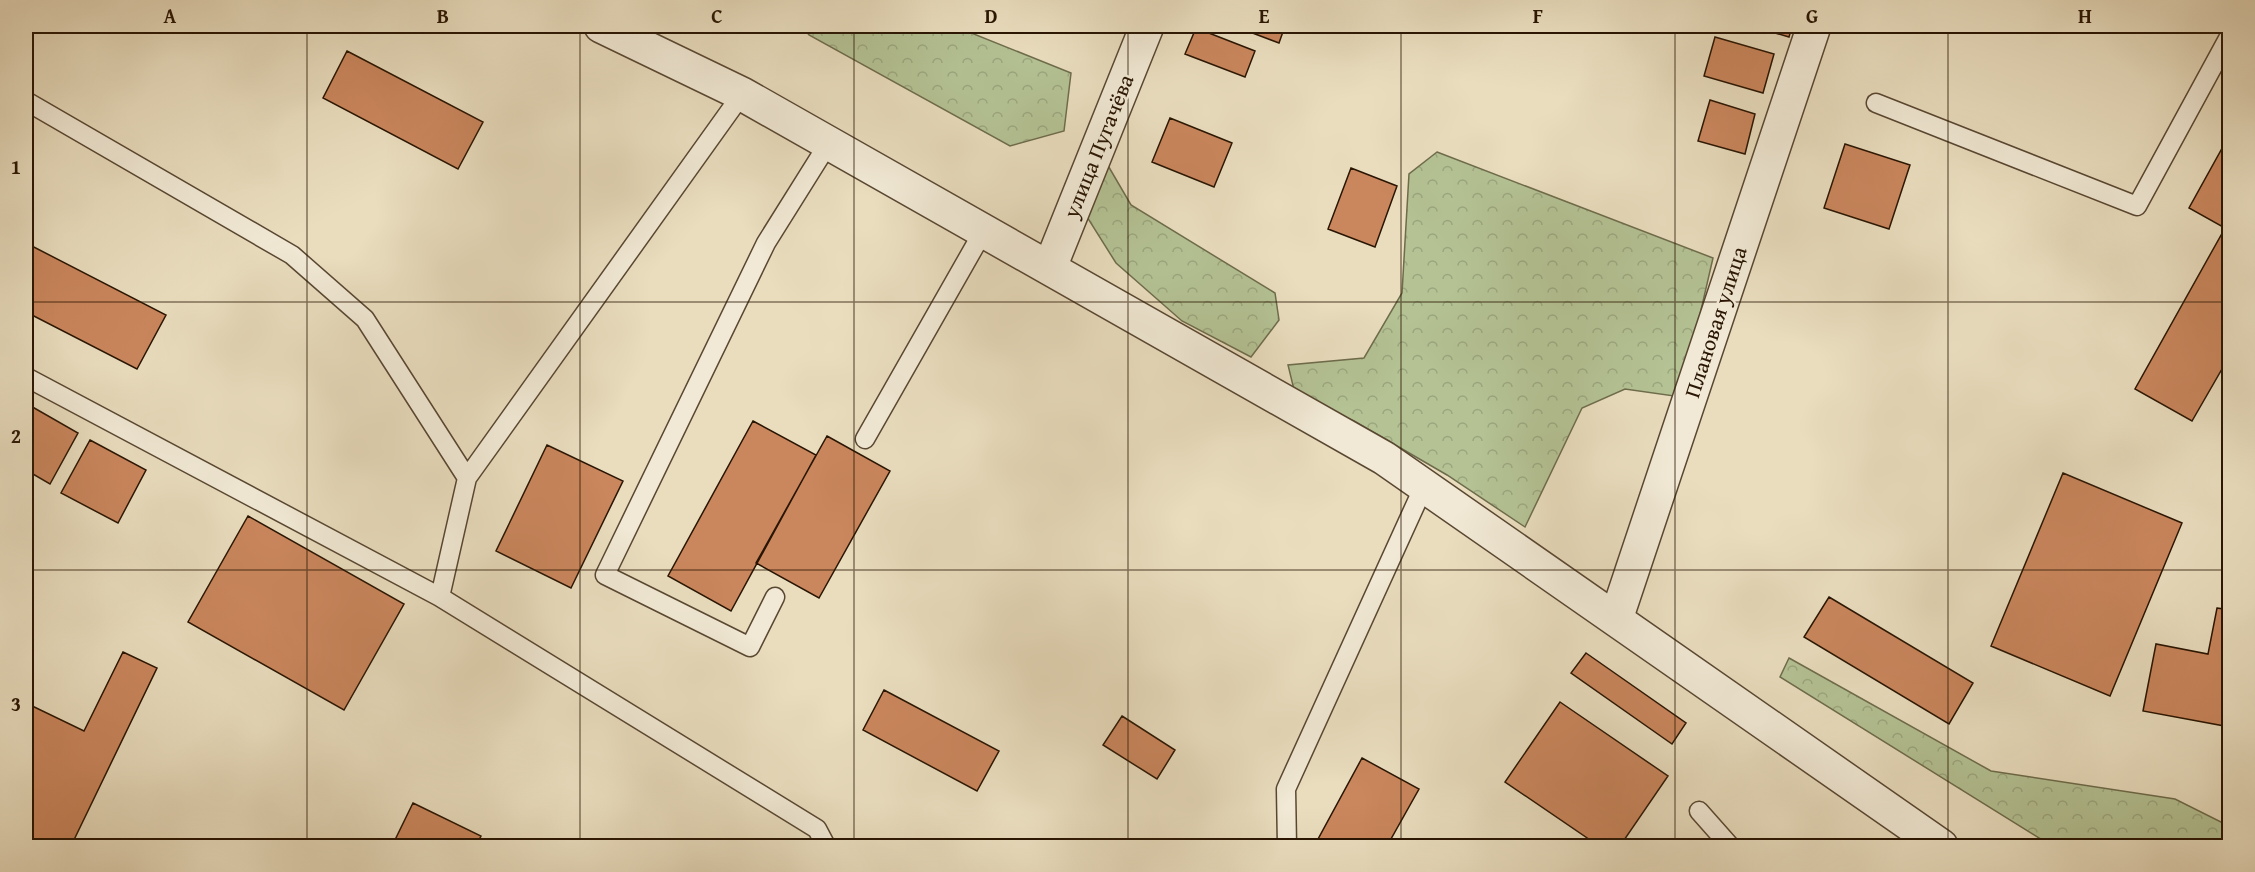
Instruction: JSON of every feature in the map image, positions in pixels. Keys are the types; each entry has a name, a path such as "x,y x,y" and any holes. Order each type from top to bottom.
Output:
{"street":[{"path":"605,26 742,94 1384,458 1941,846"},
{"name":"улица Пугачёва","path":"1050,267 1147,26"},
{"name":"Плановая улица","path":"1616,619 1815,26"}],"lane":[{"path":"1876,104 2136,206 2229,35"},
{"path":"440,597 467,478 742,94"},
{"path":"26,101 292,255 365,319 467,478"},
{"path":"775,597 750,647 605,575 766,243 828,144"},
{"path":"865,439 984,230"},
{"path":"26,377 440,597 817,829 826,846"},
{"path":"1287,846 1286,789 1424,486"},
{"path":"1699,811 1730,846"}],"green space":[{"path":"802,26 954,26 1071,73 1064,131 1010,146 809,35"},
{"path":"1437,152 1713,258 1681,397 1625,389 1582,408 1525,527 1447,475 1354,421 1296,398 1288,365 1364,358 1402,293 1409,174"},
{"path":"1103,157 1131,205 1275,293 1279,320 1251,357 1182,321 1116,263 1082,209"},
{"path":"1789,658 1991,771 2175,799 2229,826 2229,846 2052,846 1780,677"}],"building":[{"path":"1234,26 1285,26 1279,43"},
{"path":"1751,26 1792,26 1789,37"},
{"path":"1196,28 1255,51 1245,77 1185,54"},
{"path":"1715,37 1774,54 1763,93 1704,76"},
{"path":"347,51 483,122 458,169 323,98"},
{"path":"1710,100 1755,114 1745,154 1698,141"},
{"path":"1170,118 1232,143 1214,187 1152,162"},
{"path":"2230,134 2230,355 2192,421 2135,389 2225,228 2189,208"},
{"path":"1845,144 1910,165 1889,229 1824,208"},
{"path":"1351,168 1397,186 1375,247 1328,229"},
{"path":"26,243 166,315 137,369 26,312"},
{"path":"29,405 78,433 50,484 26,470 26,412"},
{"path":"753,421 816,455 731,611 668,576"},
{"path":"827,436 890,471 819,598 756,563"},
{"path":"90,440 146,470 118,523 61,493"},
{"path":"547,445 623,481 571,588 496,551"},
{"path":"2063,473 2182,523 2110,696 1991,646"},
{"path":"248,516 404,604 344,710 188,622"},
{"path":"1829,597 1973,683 1949,724 1804,637"},
{"path":"2217,608 2230,610 2230,727 2143,711 2156,644 2208,654"},
{"path":"123,652 157,668 71,846 35,846 26,842 26,703 84,731"},
{"path":"1586,653 1686,723 1672,744 1571,673"},
{"path":"884,690 999,751 977,791 863,730"},
{"path":"1560,702 1668,776 1620,846 1599,846 1505,782"},
{"path":"1122,716 1175,750 1157,779 1103,745"},
{"path":"1362,758 1419,789 1387,846 1327,846 1317,841"},
{"path":"413,803 481,836 476,846 392,846"}]}
